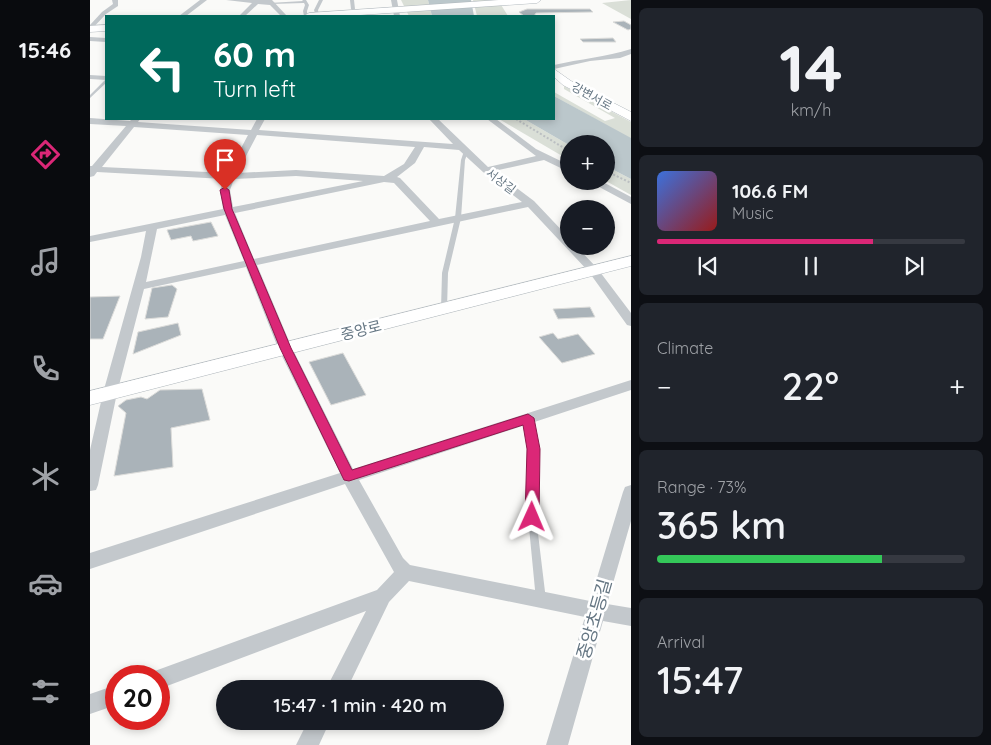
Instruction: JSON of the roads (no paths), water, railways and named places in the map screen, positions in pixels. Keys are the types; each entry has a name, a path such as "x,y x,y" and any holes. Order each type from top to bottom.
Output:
{"street":[{"path":"90,29 104,14 116,5 115,0"},
{"path":"183,15 204,0"},
{"path":"230,0 270,2 283,15"},
{"path":"394,0 397,12"},
{"path":"358,15 537,0"},
{"path":"243,15 257,2"},
{"path":"90,29 105,28"},
{"path":"90,39 105,40"},
{"path":"555,68 590,59 620,56 631,51"},
{"name":"강변서로","path":"555,73 568,83 631,118"},
{"path":"90,77 105,79"},
{"path":"260,120 230,176 225,190 229,211 285,348 349,476 396,563 405,572 541,601 631,617"},
{"name":"서상길","path":"434,120 486,170 530,203 560,234"},
{"path":"492,120 533,151 560,164"},
{"path":"90,121 134,121 254,133 421,144 463,149"},
{"path":"91,172 134,121"},
{"path":"90,239 385,179 393,176 415,158 421,144"},
{"path":"486,170 545,157"},
{"path":"91,172 230,176 296,173 397,180 436,222"},
{"path":"610,190 631,201"},
{"path":"139,287 530,203"},
{"path":"90,485 110,393 139,287 152,227"},
{"name":"서상길","path":"579,255 593,270"},
{"name":"중앙로","path":"90,398 631,261"},
{"path":"593,270 631,322"},
{"path":"90,561 631,385"},
{"name":"중앙초등길","path":"557,745 631,492"},
{"path":"341,680 383,596 405,572"},
{"path":"170,675 383,596"},
{"path":"90,704 105,698"},
{"path":"308,745 316,730"}],"lane":[{"path":"316,15 316,10 321,0"},
{"path":"352,0 353,9 358,15"},
{"path":"270,2 305,1 307,5 305,11 307,15"},
{"path":"90,96 105,80"},
{"path":"444,309 445,273 458,218 463,149"},
{"path":"528,418 534,449 532,517 541,601"}]}
